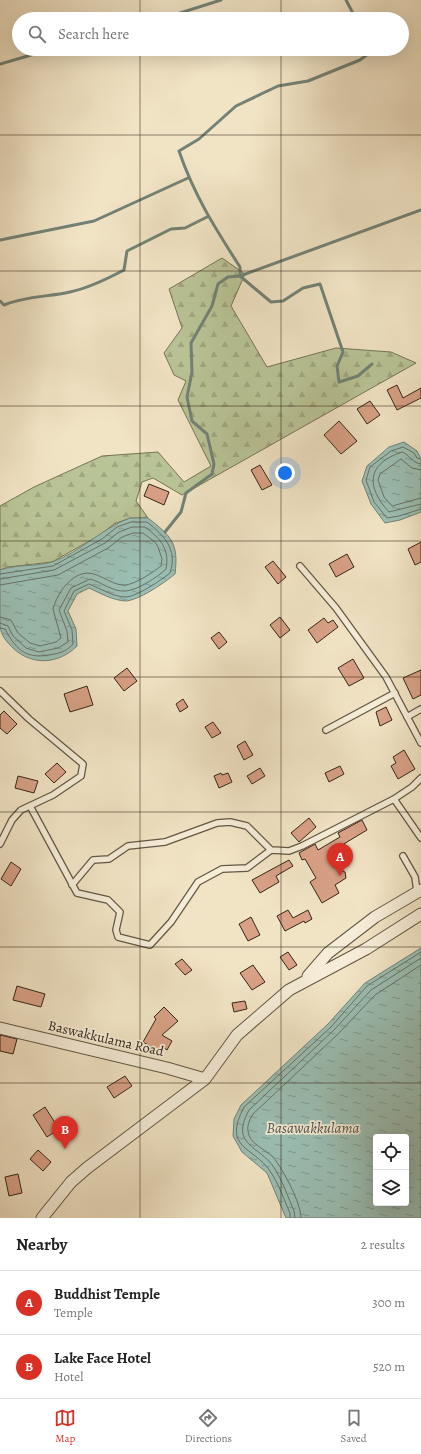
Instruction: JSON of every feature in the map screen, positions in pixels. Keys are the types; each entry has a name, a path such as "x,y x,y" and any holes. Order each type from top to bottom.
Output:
{"street":[{"path":"305,980 328,953 375,917 419,891"},
{"path":"42,1218 71,1182 87,1168 205,1079 237,1035 289,990 305,980 366,949 421,914"},
{"name":"Baswakkulama Road","path":"0,1028 168,1068 205,1079"}],"lane":[{"path":"300,566 336,608 386,677 421,743"},
{"path":"0,691 29,719 83,764 81,776 54,795 22,810 12,820 0,844"},
{"path":"326,730 395,693"},
{"path":"407,717 421,709"},
{"path":"30,806 77,893 108,900 120,912 116,930 118,937 150,945 171,922 198,882 222,869 247,868 270,850 289,851 302,846 394,799 412,787 421,778"},
{"path":"394,799 421,838"},
{"path":"72,885 93,860 109,859 128,846 165,842 217,823 230,822 247,826 270,850"},
{"path":"403,856 415,877 419,891"}],"green space":[{"path":"222,258 245,274 231,306 267,367 336,348 391,352 416,363 182,495 153,478 142,482 136,501 148,518 130,518 114,524 100,535 52,562 8,567 0,570 0,506 34,487 102,456 158,452 184,482 211,466 178,400 186,381 174,375 164,353 182,328 169,289"}],"water":[{"path":"404,442 417,451 421,459 421,512 400,520 385,523 371,504 362,481 367,466 389,447"},
{"path":"130,518 148,518 168,535 172,541 176,555 175,574 151,591 130,600 125,601 115,599 89,588 77,594 68,611 76,629 77,646 62,656 46,661 38,660 29,658 14,649 5,639 0,626 0,570 13,567 39,565 63,558 120,522"},
{"name":"Basawakkulama","path":"421,948 421,1218 286,1218 267,1173 242,1152 233,1136 234,1119 241,1105 328,1024 365,983"}],"building":[{"path":"397,385 403,398 421,388 421,398 397,410 387,390"},
{"path":"370,401 380,415 367,424 357,409"},
{"path":"339,421 357,441 341,454 324,435"},
{"path":"260,465 272,485 262,490 251,470"},
{"path":"149,484 169,492 164,505 144,496"},
{"path":"421,542 421,562 415,565 408,549"},
{"path":"347,554 354,567 336,577 329,564"},
{"path":"273,561 286,577 278,584 265,567"},
{"path":"280,617 290,630 280,638 270,625"},
{"path":"324,618 328,623 333,620 338,627 317,643 308,630"},
{"path":"219,632 227,642 219,649 211,638"},
{"path":"353,659 364,678 349,686 338,668"},
{"path":"127,668 137,681 124,691 114,678"},
{"path":"421,670 421,695 413,699 403,678"},
{"path":"87,686 93,705 70,712 64,694"},
{"path":"183,699 188,707 180,712 176,704"},
{"path":"386,707 392,720 380,726 376,712"},
{"path":"4,711 17,724 7,734 0,728 0,715"},
{"path":"213,722 221,733 212,738 205,727"},
{"path":"245,741 253,755 244,760 237,746"},
{"path":"404,750 415,769 398,779 391,766 396,763 393,757"},
{"path":"57,763 66,772 54,783 45,774"},
{"path":"340,766 344,774 329,782 325,773"},
{"path":"260,768 265,776 252,784 247,776"},
{"path":"221,773 222,775 228,773 232,782 219,788 214,776"},
{"path":"18,776 38,781 34,793 15,788"},
{"path":"309,818 316,827 299,842 291,833"},
{"path":"362,820 367,830 337,848 343,860 332,866 345,872 346,878 335,885 339,893 322,903 310,882 316,878 305,859 302,860 299,853 315,844 318,850 340,837 338,833"},
{"path":"289,860 293,866 276,876 279,882 260,893 252,880"},
{"path":"11,862 21,869 11,886 1,879"},
{"path":"288,910 293,918 308,910 312,919 305,923 304,921 285,931 277,916"},
{"path":"251,917 260,935 248,941 239,924"},
{"path":"288,952 297,965 289,970 280,957"},
{"path":"182,959 192,970 185,975 175,964"},
{"path":"253,965 265,982 252,990 240,973"},
{"path":"17,986 45,994 41,1007 13,1000"},
{"path":"245,1001 247,1009 234,1012 232,1003"},
{"path":"164,1007 178,1021 162,1035 172,1041 167,1050 163,1047 160,1052 143,1042 156,1019 154,1017"},
{"path":"0,1035 17,1039 13,1054 0,1051"},
{"path":"125,1076 132,1086 114,1098 107,1087"},
{"path":"45,1107 59,1129 47,1137 33,1115"},
{"path":"38,1150 51,1162 43,1171 30,1159"},
{"path":"18,1174 22,1193 9,1196 5,1177"}],"waterway":[{"path":"183,12 221,0"},
{"path":"346,0 352,12"},
{"path":"0,64 28,56"},
{"path":"365,56 360,60 308,81 278,86 236,106 199,139 179,151 198,197 240,267 240,276 271,302 283,301 303,288 320,284 343,352 337,366 339,382 358,376 372,364"},
{"path":"0,240 94,221 188,178"},
{"path":"165,532 181,512 186,493 212,474 214,464 207,434 192,421 187,397 192,372 191,343 212,306 218,284 228,277 240,276 421,210"},
{"path":"0,301 4,305 28,298 61,294 91,286 124,270 127,251 171,229 185,228 207,217"}],"place":[{"name":"Buddhist Temple","path":"340,876"},
{"name":"Lake Face Hotel","path":"65,1149"}]}
